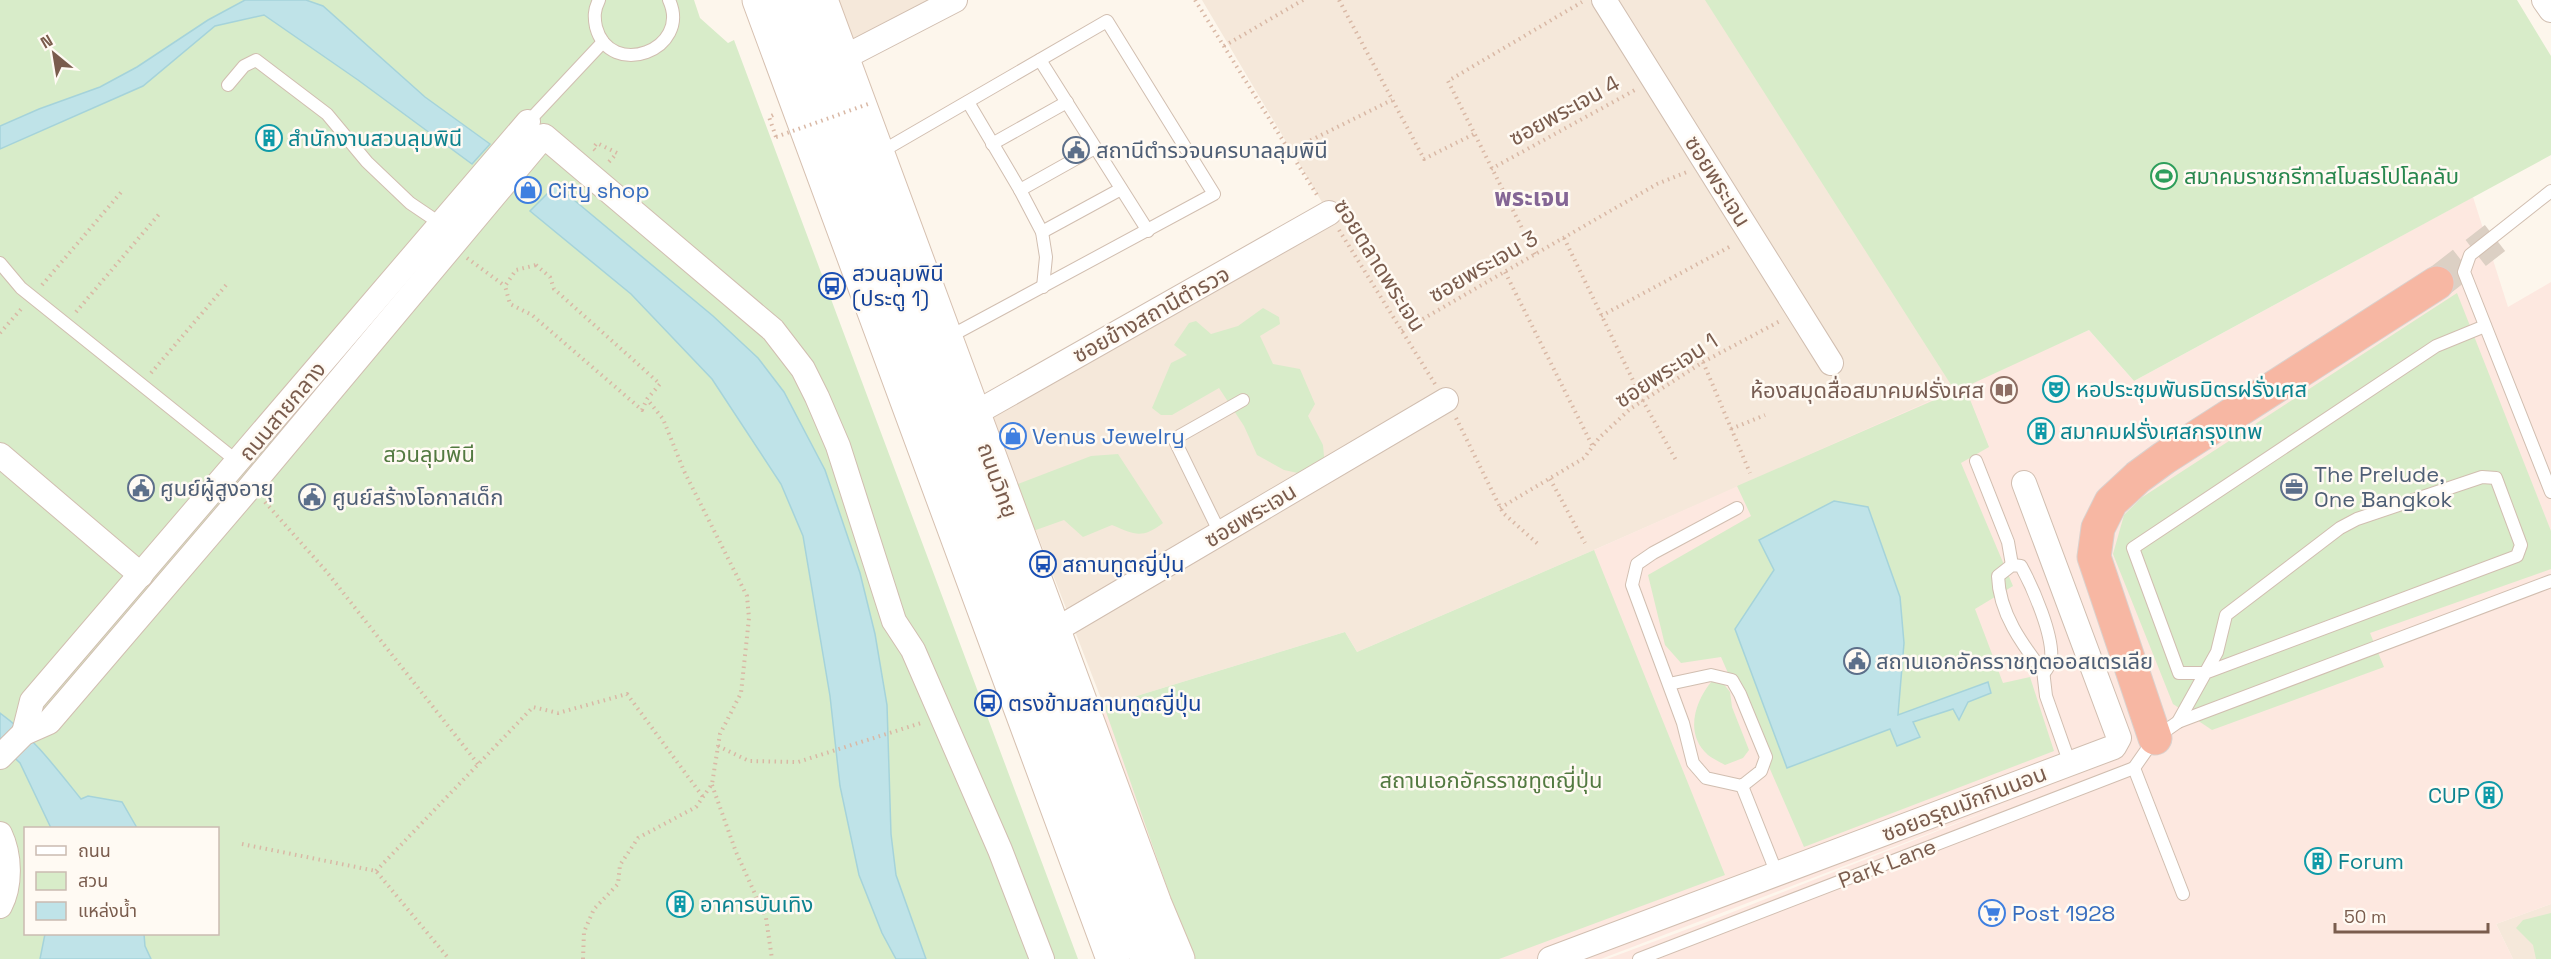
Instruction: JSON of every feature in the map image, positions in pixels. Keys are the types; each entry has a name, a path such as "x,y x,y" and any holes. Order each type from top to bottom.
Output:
{"highway":[{"path":"2166,730 2094,557 2098,528 2110,502 2164,458 2437,283"}],"main road":[{"name":"ถนนวิทยุ","path":"759,0 878,236 947,338 1054,631 1111,868 1113,959"},
{"name":"ถนนวิทยุ","path":"791,0 1111,868 1148,959"},
{"name":"ถนนวิทยุ","path":"821,0 878,154 878,236"},
{"name":"ถนนวิทยุ","path":"1111,868 1178,959"}],"street":[{"path":"843,58 956,0"},
{"name":"ซอยพระเจน","path":"1604,0 1831,363"},
{"path":"2544,0 2551,10"},
{"path":"536,129 773,330 803,369 838,446 894,621 913,650 1000,850 1042,959"},
{"name":"ถนนสายกลาง","path":"24,733 32,701 235,466 375,319 450,236 536,129"},
{"name":"ซอยข้างสถานีตำรวจ","path":"974,414 1329,213"},
{"name":"ถนนสายกลาง","path":"3,753 24,733 49,722 251,486 375,319"},
{"name":"ซอยพระเจน","path":"1054,631 1446,400"},
{"path":"0,455 141,575"},
{"path":"235,466 251,486"},
{"name":"ซอยอรุณมักกินนอน","path":"1550,959 2114,747 2119,738 2024,483"},
{"path":"90,634 110,650"},
{"path":"0,834 7,848 6,893 0,906"}],"lane":[{"path":"599,0 594,9 594,19 603,42 627,55 640,55 664,42 671,30 672,1"},
{"path":"878,154 1107,21 1214,194 947,338"},
{"path":"536,129 603,42"},
{"path":"228,85 244,66 256,60 327,114 366,162 450,236"},
{"path":"1040,60 1148,231"},
{"path":"968,102 1042,232 1046,257 1043,287"},
{"path":"993,144 1067,102"},
{"path":"1020,190 1095,148"},
{"path":"1042,232 1121,189"},
{"path":"2551,191 2470,255 2464,272 2551,492"},
{"path":"0,263 21,288 235,466"},
{"path":"2183,894 2134,768 2166,730 2205,673 2217,652 2226,615 2340,528 2357,519 2482,477 2496,478 2521,545 2517,556 2205,673 2179,673 2133,548 2436,345 2485,326"},
{"path":"1220,533 1174,439 1243,400"},
{"path":"1976,461 2008,542 2012,565"},
{"path":"1737,508 1653,553 1638,564 1632,585 1683,723 1693,763 1706,778 1742,786"},
{"path":"2043,670 2044,673 2051,662 2049,639 2030,583 2021,566 2012,565 1998,576 1999,592 2018,636 2028,653 2043,670 2046,696 2070,764"},
{"path":"2166,730 2551,581"},
{"path":"1669,684 1711,675 1732,680 1766,757 1761,771 1742,786"},
{"name":"Park Lane","path":"1639,959 2134,768"},
{"path":"1742,786 1777,874"}],"path":[{"name":"ซอยตลาดพระเจน","path":"1195,0 1446,400 1503,513 1538,544"},
{"path":"1224,46 1303,0"},
{"path":"1339,0 1424,159 1474,134"},
{"path":"1535,254 1448,81 1586,0"},
{"name":"ซอยพระเจน 4","path":"1491,169 1654,79"},
{"path":"1289,151 1392,100"},
{"path":"773,115 769,117 776,137 871,103"},
{"path":"597,143 617,153 609,162 593,148 597,143"},
{"name":"ซอยพระเจน 3","path":"1402,331 1657,184 1707,163"},
{"path":"0,333 123,190"},
{"path":"65,324 160,213"},
{"path":"1601,316 1696,267 1751,234"},
{"path":"450,236 505,286 510,304 532,315 642,410 647,399 660,384 554,289 550,277 536,265 516,270 505,286"},
{"path":"1564,238 1643,401 1677,462"},
{"path":"1505,272 1593,447"},
{"path":"140,385 227,284"},
{"name":"ซอยพระเจน 1","path":"1500,508 1584,458 1599,438 1630,409 1703,362 1799,310"},
{"path":"1703,362 1750,473"},
{"path":"583,959 584,932 594,909 618,884 620,865 638,838 696,807 712,784 720,734 741,693 749,618 747,596 684,471 663,419 647,399"},
{"path":"1731,429 1765,415"},
{"path":"1550,479 1585,543"},
{"path":"251,486 326,571 478,764"},
{"path":"376,871 533,707 558,713 627,694 703,797"},
{"path":"718,746 749,761 798,762 905,730"},
{"path":"712,784 736,852 766,918 772,959"},
{"path":"242,844 376,871 449,959"}],"shaded area":[{"path":"836,0 934,0 855,45"},
{"path":"1202,0 1707,0 1956,391 1357,652 1345,632 1104,706 989,410 1329,214"},
{"path":"2473,197 2508,307 2551,282 2551,904 2496,924 2513,959 1607,959 2016,800 1601,959 1192,959 1096,716 1104,706 1345,632 1357,652 1594,550 2089,330 2134,381"},
{"path":"2551,904 2551,959 2513,959 2496,924"}],"green space":[{"name":"สวนลุมพินี","path":"0,0 694,0 700,18 728,43 734,40 1078,959 0,959"},
{"name":"สมาคมราชกรีฑาสโมสรโปโลคลับ","path":"1705,0 2517,0 2551,56 2551,155 2134,381 2089,330 1965,387 1989,447 1961,463 2013,586 1975,609 2003,683 2030,677 2054,751 1804,847 1721,657 1681,663 1665,645 1648,575 1751,516 1737,486 1955,391"},
{"path":"2457,293 2551,531 2551,569 2370,633 2384,667 2212,730 2173,704 2113,554 2124,515 2141,498"},
{"path":"1263,308 1279,317 1280,324 1260,336 1273,364 1300,369 1315,404 1308,416 1323,445 1325,467 1307,475 1284,470 1257,455 1244,426 1219,388 1172,415 1161,415 1152,408 1171,363 1187,355 1174,345 1189,323 1196,321 1211,334 1238,326"},
{"path":"1118,454 1163,523 1138,534 1112,525 1083,537 1064,520 1033,531 1013,486 1091,456"},
{"name":"สถานเอกอัครราชทูตญี่ปุ่น","path":"1594,550 1725,875 1499,959 1192,959 1104,706 1345,632 1357,652"},
{"path":"1712,681 1723,683 1730,692 1732,707 1749,750 1743,758 1725,765 1708,755 1701,747 1694,728 1697,708"},
{"path":"2551,913 2551,959 2536,959 2533,945 2516,928 2523,920"}],"water":[{"path":"245,0 306,0 323,6 425,97 490,144 472,164 358,80 264,15 215,26 143,86 0,149 0,126 100,87 137,67 208,20"},
{"path":"556,185 713,316 758,358 784,392 825,470 860,573 875,634 887,705 891,834 896,875 926,959 896,959 882,933 859,875 840,786 830,696 803,536 781,484 712,379 631,294 530,211"},
{"path":"1834,501 1868,507 1900,597 1904,643 1898,715 1988,682 1991,693 1968,702 1959,720 1953,709 1913,722 1920,737 1897,746 1890,729 1787,768 1735,629 1774,570 1759,540"},
{"path":"0,713 33,742 81,799 88,796 122,802 136,827 51,827 20,763 0,744"},
{"path":"45,935 144,935 145,946 151,959 40,959"}],"tunnel":[{"path":"2437,283 2495,238"}],"place":[{"name":"สำนักงานสวนลุมพินี","path":"269,138"},
{"name":"สถานีตำรวจนครบาลลุมพินี","path":"1076,150"},
{"name":"สมาคมราชกรีฑาสโมสรโปโลคลับ","path":"2164,176"},
{"name":"City shop","path":"528,190"},
{"name":"สวนลุมพินี (ประตู 1)","path":"832,286"},
{"name":"หอประชุมพันธมิตรฝรั่งเศส","path":"2056,389"},
{"name":"ห้องสมุดสื่อสมาคมฝรั่งเศส","path":"2004,390"},
{"name":"สมาคมฝรั่งเศสกรุงเทพ","path":"2041,431"},
{"name":"Venus Jewelry","path":"1013,436"},
{"name":"The Prelude, One Bangkok","path":"2294,487"},
{"name":"ศูนย์ผู้สูงอายุ","path":"141,488"},
{"name":"ศูนย์สร้างโอกาสเด็ก","path":"312,497"},
{"name":"สถานทูตญี่ปุ่น","path":"1043,564"},
{"name":"สถานเอกอัครราชทูตออสเตรเลีย","path":"1857,661"},
{"name":"ตรงข้ามสถานทูตญี่ปุ่น","path":"988,703"},
{"name":"CUP","path":"2489,795"},
{"name":"Forum","path":"2318,861"},
{"name":"อาคารบันเทิง","path":"680,904"},
{"name":"Post 1928","path":"1992,913"}],"district":[{"name":"พระเจน","path":"1532,197"}]}
